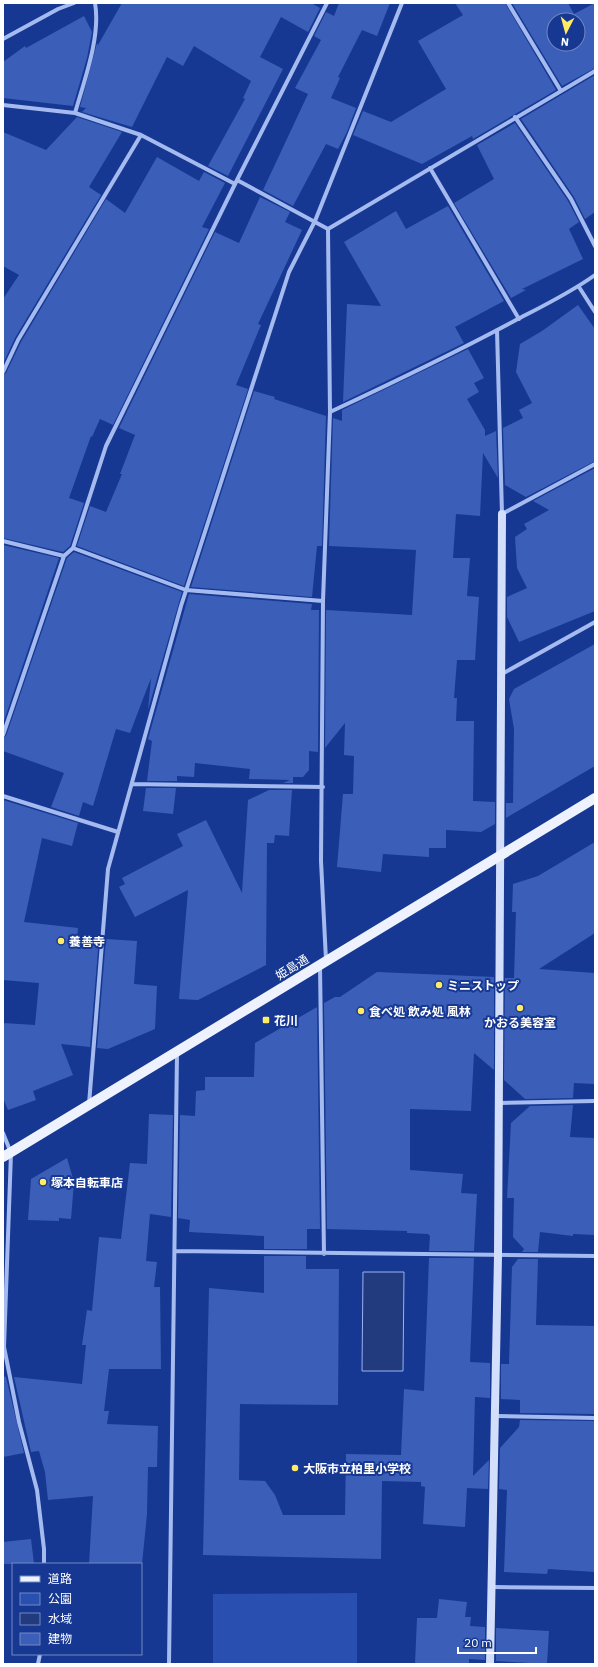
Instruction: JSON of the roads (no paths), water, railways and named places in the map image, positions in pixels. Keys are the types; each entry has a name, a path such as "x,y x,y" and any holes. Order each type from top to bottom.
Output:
{"main road":[{"name":"姫島通","path":"7,1155 595,798"}],"street":[{"path":"3,39 58,9 74,3"},
{"path":"75,113 94,43 95,3"},
{"path":"3,735 64,556 73,548 106,446 236,182 327,3"},
{"path":"88,1107 108,868 186,590 289,272 314,221 402,3"},
{"path":"508,3 561,91"},
{"path":"328,229 514,117 595,71"},
{"path":"3,105 75,113 141,135 328,229"},
{"path":"514,117 571,198 595,246"},
{"path":"3,372 18,340 141,135"},
{"path":"430,168 519,319"},
{"path":"324,1254 323,963 321,861 323,601 330,412 328,229"},
{"path":"330,412 426,367 519,319 579,287 595,275"},
{"path":"579,287 595,312"},
{"path":"490,1664 496,1416 501,946 499,856 502,674 502,514 497,330"},
{"path":"502,514 595,464"},
{"path":"3,541 64,556"},
{"path":"73,548 186,590 323,601"},
{"path":"502,674 595,622"},
{"path":"132,784 322,787"},
{"path":"3,796 118,832"},
{"path":"169,1664 177,1053"},
{"path":"499,1103 595,1101"},
{"path":"3,1133 7,1155 4,1347 19,1422 36,1490 44,1549 44,1563"},
{"path":"175,1251 324,1254 595,1256"},
{"path":"496,1416 595,1418"},
{"path":"493,1587 595,1588"}],"water":[{"path":"363,1272 404,1272 403,1371 362,1371"}],"place":[{"name":"養善寺","path":"61,941"},
{"name":"ミニストップ","path":"439,985"},
{"name":"かおる美容室","path":"520,1008"},
{"name":"食べ処 飲み処 風林","path":"361,1011"},
{"name":"花川","path":"266,1020"},
{"name":"塚本自転車店","path":"43,1182"},
{"name":"大阪市立柏里小学校","path":"295,1468"}]}
